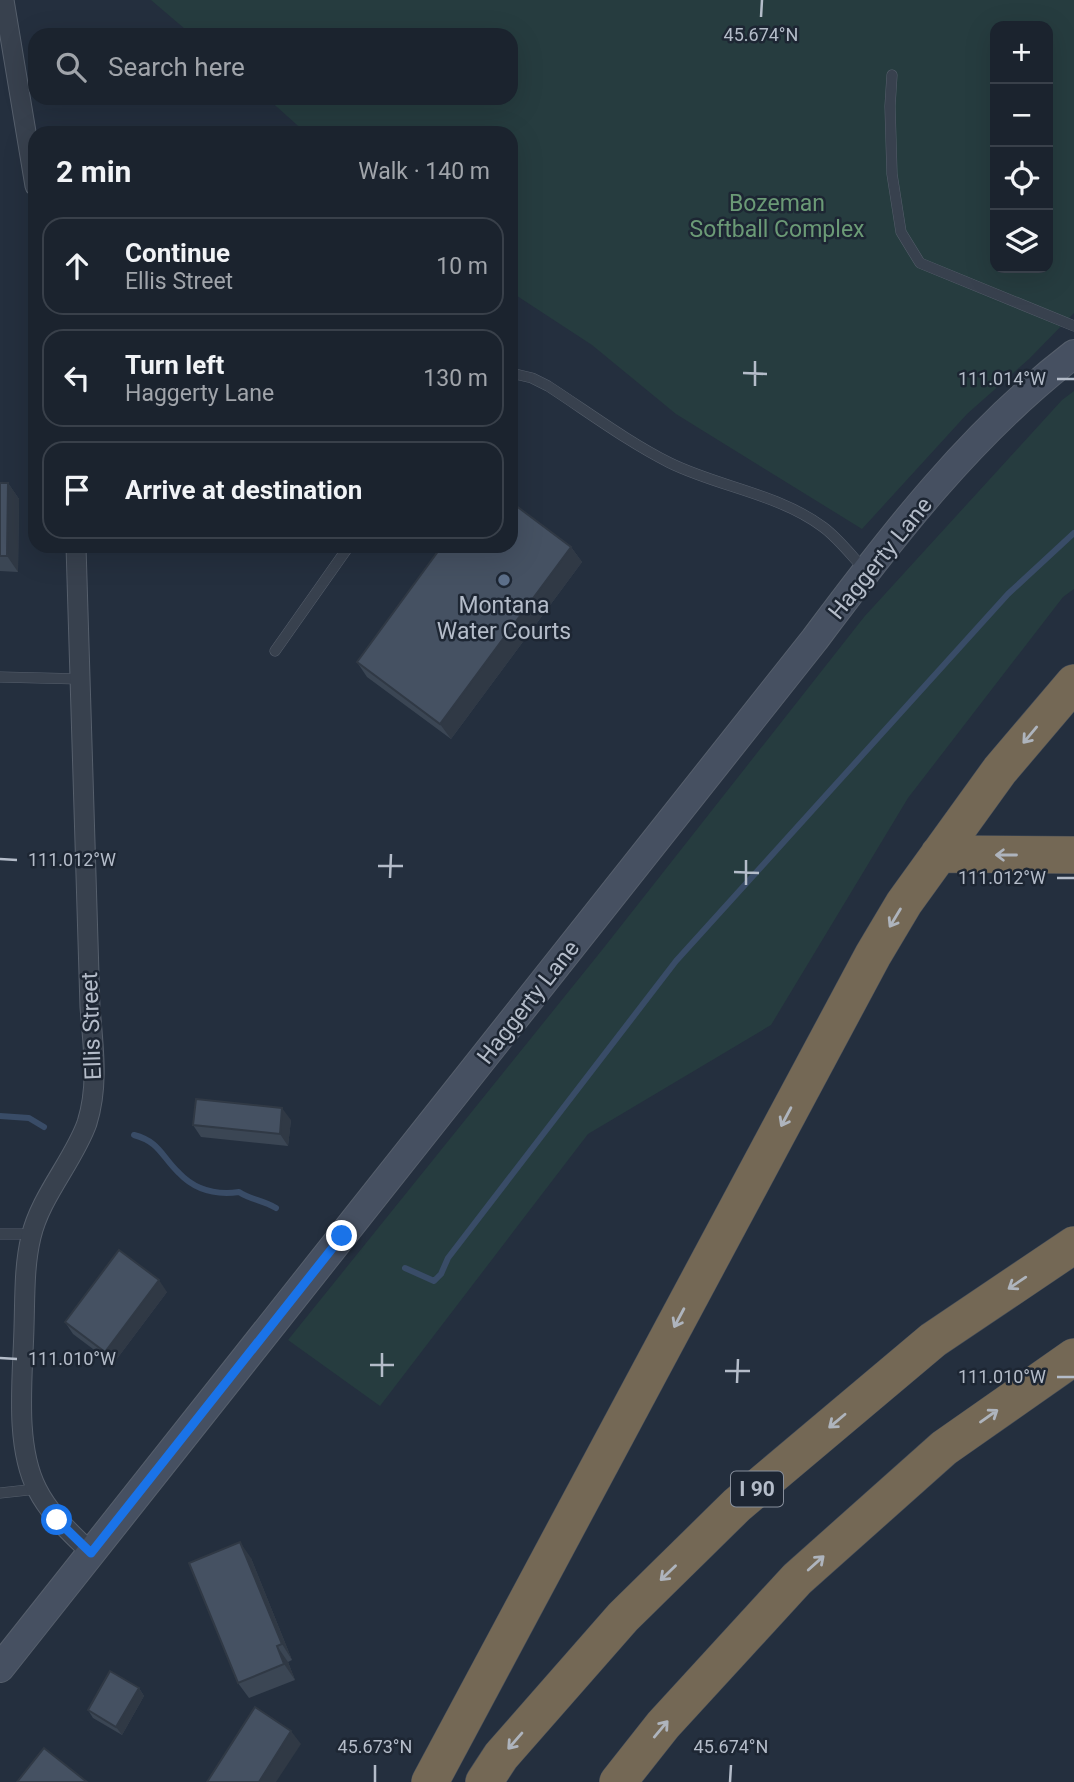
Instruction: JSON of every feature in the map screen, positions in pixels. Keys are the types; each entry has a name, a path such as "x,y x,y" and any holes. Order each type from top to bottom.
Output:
{"highway":[{"path":"430,1782 873,955 904,903 1000,769 1074,682"},
{"path":"939,854 1074,855"},
{"name":"I 90","path":"484,1782 501,1756 623,1617 737,1505 933,1340 1074,1245"},
{"path":"618,1782 663,1725 797,1579 944,1448 1074,1357"}],"street":[{"path":"4,0 28,144"},
{"name":"Haggerty Lane","path":"0,1668 816,639 866,571 917,509 982,438 1074,354"},
{"name":"Ellis Street","path":"76,553 94,1095 86,1125 44,1203 31,1234 26,1262 23,1419 25,1448 37,1489 57,1520 91,1553"}],"lane":[{"path":"891,75 892,174 901,232 920,263 1074,326"},
{"path":"518,375 533,378 548,386 652,454 715,482 778,503 812,519 826,529 866,571"},
{"path":"275,651 344,553"},
{"path":"0,677 81,679"},
{"path":"0,1234 31,1234"},
{"path":"0,1493 37,1489"}],"green space":[{"name":"Bozeman Softball Complex","path":"151,0 1074,0 1074,313 1029,359 967,414 862,529 676,414 592,345 518,297 518,126 298,126 275,105 518,105 518,28 184,28"},
{"path":"1074,391 1074,589 1063,597 908,798 771,1025 588,1134 380,1406 288,1340 602,950 864,617 1062,400"}],"building":[{"path":"0,483 8,483 7,556 0,556"},
{"path":"518,507 571,547 440,724 357,662 437,553 518,553"},
{"path":"196,1099 282,1108 280,1134 193,1125"},
{"path":"119,1250 159,1280 105,1352 65,1322"},
{"path":"240,1542 282,1644 277,1646 284,1664 238,1683 189,1563"},
{"path":"110,1671 139,1688 116,1727 88,1710"},
{"path":"255,1707 291,1731 259,1782 207,1782"},
{"path":"44,1748 87,1782 17,1782"}],"waterway":[{"path":"405,1268 434,1281 441,1274 448,1258 676,961 1008,594 1074,533"},
{"path":"0,1116 29,1118 44,1127"},
{"path":"134,1135 155,1146 192,1184 215,1192 239,1192 276,1208"}],"place":[{"name":"Montana Water Courts","path":"504,580"}],"route":[{"path":"57,1520 91,1553 342,1236"}]}
